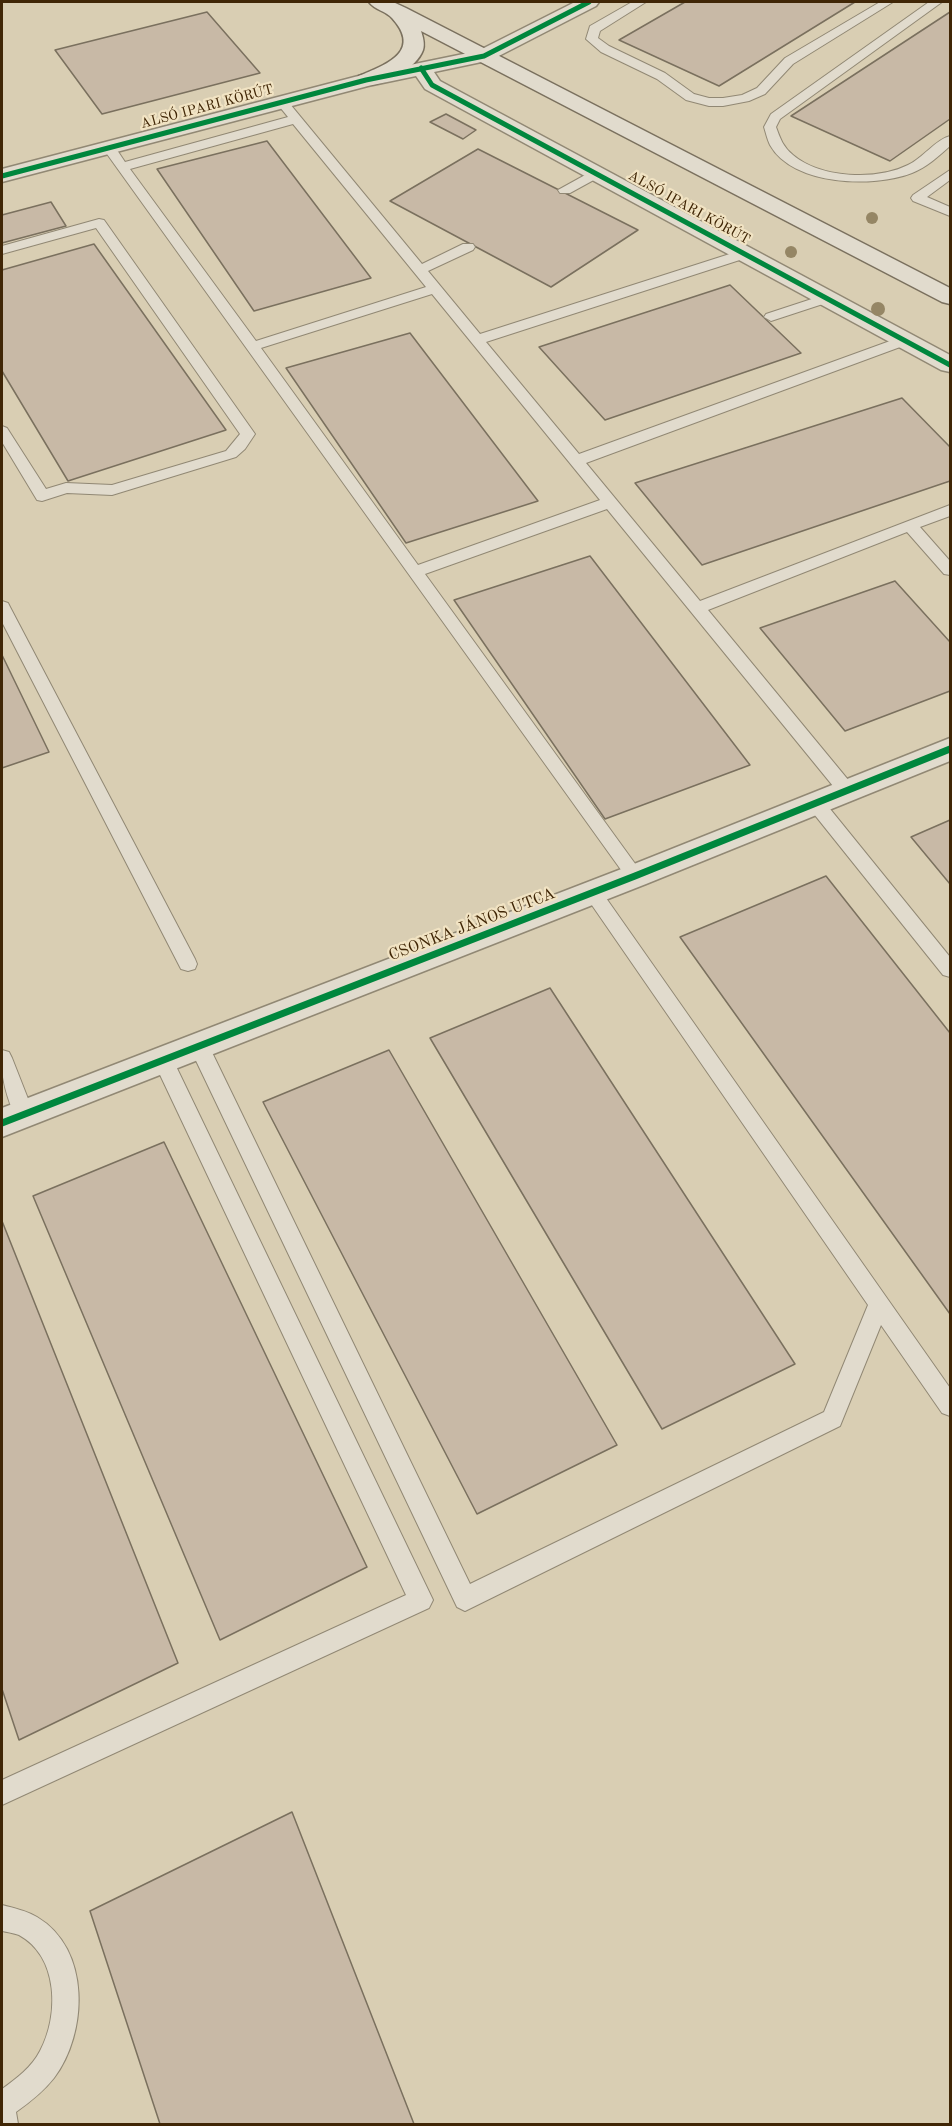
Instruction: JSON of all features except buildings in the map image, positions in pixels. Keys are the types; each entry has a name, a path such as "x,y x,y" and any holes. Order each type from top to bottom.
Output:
{"street":[{"path":"379,2 951,297"},
{"name":"ALSÓ IPARI KÖRÚT","path":"2,176 281,101 366,80 484,56 589,2"},
{"path":"366,80 404,61 414,48 414,40 399,12"},
{"name":"ALSÓ IPARI KÖRÚT","path":"421,68 432,85 951,364"},
{"name":"CSONKA JÁNOS UTCA","path":"13,1118 593,893 951,749"}],"lane":[{"path":"640,2 594,28 592,39 605,49 661,76 679,91 709,102 723,102 745,98 761,91 789,61 886,2"},
{"path":"936,2 775,117 770,127 774,142 784,155 795,163 847,178 881,177 903,172 918,165 951,140"},
{"path":"281,101 848,792"},
{"path":"122,167 296,119"},
{"path":"108,147 635,876"},
{"path":"565,190 596,173"},
{"path":"951,174 918,198 951,212"},
{"path":"2,250 99,223 248,434 231,454 112,490 66,488 42,496 2,431"},
{"path":"420,270 468,247"},
{"path":"477,340 744,254"},
{"path":"251,347 435,290"},
{"path":"771,317 827,298"},
{"path":"576,461 906,340"},
{"path":"414,572 609,502"},
{"path":"697,608 951,510"},
{"path":"909,525 951,570"},
{"path":"2,607 188,964"},
{"path":"816,804 951,970"},
{"path":"593,893 951,1406"},
{"path":"199,1046 465,1599 832,1419 879,1304"},
{"path":"2,1058 13,1118"},
{"path":"2,1793 421,1600 163,1060"},
{"path":"2,1918 27,1926 48,1943 62,1968 67,1999 62,2032 49,2062 27,2088 2,2105"},
{"path":"2,2112 5,2124"}],"cycle path":[{"path":"2,176 366,80 484,56 589,2"},
{"path":"421,68 432,85 950,365"},
{"path":"2,1123 635,876 950,749"}]}
